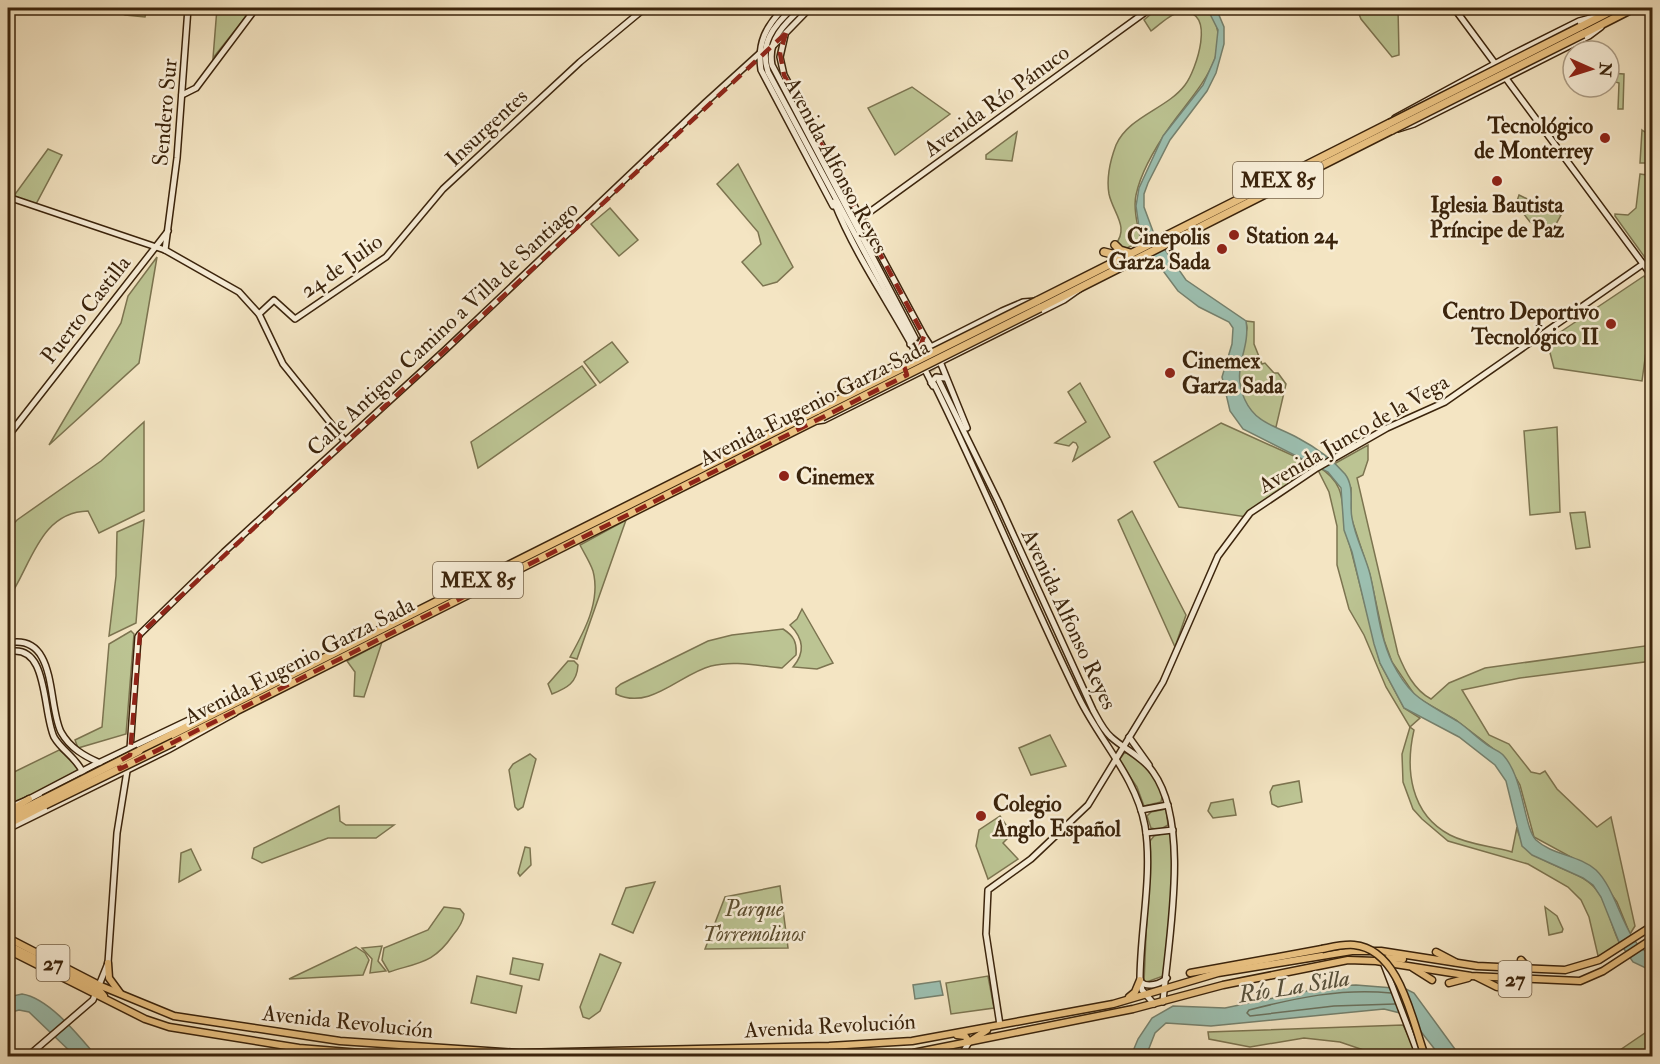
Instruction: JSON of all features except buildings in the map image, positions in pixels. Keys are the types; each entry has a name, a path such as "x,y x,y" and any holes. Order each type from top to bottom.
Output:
{"highway":[{"name":"Avenida Eugenio Garza Sada","path":"1601,20 1617,8"},
{"name":"Avenida Eugenio Garza Sada","path":"1039,304 1082,287 1146,256 1390,127 1601,20 1634,8"},
{"name":"Avenida Eugenio Garza Sada","path":"8,817 237,711 1039,304 1127,255 1390,127"},
{"path":"1115,245 1127,255"},
{"path":"1104,252 1127,255"},
{"name":"Avenida Eugenio Garza Sada","path":"8,824 44,802 220,709 808,416 818,416"}],"main road":[{"path":"9,810 29,800"},
{"name":"Avenida Revolución","path":"8,950 96,993 120,993 174,1016 340,1041 518,1055 875,1044 941,1036 1125,1001 1218,973 1352,951 1461,964 1565,970 1599,960 1653,926"},
{"name":"Avenida Revolución","path":"8,938 96,993"},
{"name":"Avenida Revolución","path":"881,1056 969,1042 1154,1004 1223,985 1334,962 1354,960 1383,962 1474,977 1556,982 1586,979 1650,941"},
{"path":"8,945 87,985 106,999"},
{"path":"1190,973 1322,950 1357,946 1371,950 1388,963 1397,977 1425,1056"},
{"path":"1436,952 1461,964"},
{"path":"1383,962 1387,958 1412,957"},
{"path":"1521,960 1528,968"},
{"path":"108,963 109,978 120,993"},
{"path":"1218,973 1239,965"},
{"path":"1413,967 1432,980"},
{"path":"1449,983 1474,977 1497,987"},
{"path":"1574,988 1586,979"},
{"path":"1125,1001 1135,992 1140,980"},
{"path":"96,993 106,999"},
{"name":"Avenida Revolución","path":"106,999 152,1022 169,1027 299,1048 397,1056"},
{"path":"152,1022 159,1018 158,1010"},
{"path":"169,1027 167,1019 174,1016"},
{"path":"941,1036 963,1035 969,1042 976,1035 996,1025"}],"street":[{"name":"Sendero Sur","path":"165,250 182,95 188,8"},
{"path":"182,95 196,88 256,8"},
{"name":"Insurgentes","path":"427,208 443,189 569,72 645,8"},
{"path":"784,8 766,27 766,64 770,90 842,220"},
{"name":"Avenida Alfonso Reyes","path":"793,8 772,29 766,50 766,64 912,340"},
{"name":"Avenida Alfonso Reyes","path":"766,50 781,28 802,8"},
{"path":"766,50 810,8"},
{"name":"Avenida Río Pánuco","path":"860,219 1151,8"},
{"path":"1454,8 1653,276"},
{"path":"1586,18 1601,20 1594,33 1484,89 1414,124 1390,127 1408,109 1475,73 1586,18"},
{"path":"786,33 780,53 782,70 860,219 936,356 939,363 937,382"},
{"name":"Calle Antiguo Camino a Villa de Santiago","path":"128,750 138,637 224,552 766,50"},
{"path":"1513,54 1511,65 1521,69"},
{"name":"Avenida Alfonso Reyes","path":"766,64 845,204 922,364"},
{"path":"1475,73 1486,77 1488,83 1484,89"},
{"path":"770,90 785,103"},
{"path":"829,186 842,220"},
{"path":"8,197 165,250 233,288 259,314 283,364 345,441"},
{"path":"845,204 860,219"},
{"name":"24 de Julio","path":"259,314 274,300 295,320 386,257 427,208"},
{"name":"Avenida Alfonso Reyes","path":"842,220 884,300 912,340"},
{"name":"Puerto Castilla","path":"8,436 168,231"},
{"name":"Avenida Junco de la Vega","path":"996,1025 986,934 988,890 1031,859 1086,808 1163,682 1210,571 1237,528 1258,506 1319,467 1387,428 1444,402 1644,264"},
{"path":"818,416 824,420 905,381 1064,300 1082,287"},
{"path":"808,416 810,410 820,403 1017,305 1039,304"},
{"path":"958,334 957,346 963,351"},
{"path":"926,370 936,356 958,334"},
{"path":"912,340 920,345 924,336"},
{"path":"905,381 922,364 931,348"},
{"path":"922,364 961,415 983,476"},
{"path":"897,365 906,371 905,381"},
{"name":"Avenida Alfonso Reyes","path":"937,382 1084,693 1106,732 1150,767 1168,805 1173,830 1167,978 1163,1002"},
{"name":"Avenida Alfonso Reyes","path":"983,476 1076,692 1131,783 1141,810 1146,833 1140,980 1145,995 1154,1004"},
{"path":"8,643 20,643 32,647 43,656 61,731 73,748 107,767 123,795"},
{"path":"20,643 24,652 34,659 39,668 47,713 55,738 78,763 88,782 96,786"},
{"path":"8,652 24,652"},
{"path":"29,800 193,718 220,709"},
{"path":"8,829 229,719 237,711"},
{"path":"1129,737 1150,767"},
{"path":"91,759 128,750"},
{"path":"119,754 118,766 125,772"},
{"path":"27,1056 71,1019 96,993 108,963 125,772"},
{"path":"73,778 81,785 80,794"},
{"path":"1141,810 1168,805"},
{"path":"1146,833 1173,830"},
{"path":"1383,962 1419,1056"},
{"path":"1390,981 1396,965"},
{"path":"1140,980 1143,985 1148,985 1162,982 1167,978"},
{"path":"961,1056 969,1042"},
{"path":"34,1056 42,1045"}],"highlighted area":[{"path":"786,33 780,53 784,75 924,336 917,355 903,363 907,375 120,769 118,762 130,755 140,634"}],"green space":[{"path":"112,8 147,8 145,17 125,15"},
{"path":"217,8 240,8 249,13 213,58"},
{"path":"1158,8 1207,8 1216,24 1219,39 1210,70 1160,141 1142,177 1135,206 1141,241 1121,251 1115,245 1121,232 1121,226 1108,188 1109,169 1116,145 1130,127 1185,85 1194,67 1201,42 1199,20 1193,14 1182,12 1174,15 1151,31 1144,20"},
{"path":"1362,8 1398,8 1399,55 1392,57 1361,19 1359,14"},
{"path":"1621,74 1624,74 1623,109 1618,109 1618,99 1621,99"},
{"path":"912,87 950,114 895,155 868,108"},
{"path":"1642,130 1652,137 1652,173 1650,163 1640,163"},
{"path":"1017,132 1012,161 986,159 986,155"},
{"path":"48,149 62,155 36,204 13,197"},
{"path":"738,164 793,267 777,282 763,286 742,262 761,244 758,232 717,184"},
{"path":"1640,174 1652,179 1652,216 1647,221 1649,244 1646,259 1615,216 1615,214 1628,215 1636,208"},
{"path":"1519,195 1561,215 1551,233 1530,222 1516,204"},
{"path":"610,208 638,240 619,256 591,224"},
{"path":"157,257 139,363 49,445 121,323 128,296"},
{"name":"Centro Deportivo Tecnológico II","path":"1644,276 1652,288 1652,307 1642,381 1554,368 1547,341"},
{"path":"1246,321 1254,322 1254,344 1262,364 1265,363 1274,373 1278,373 1286,384 1276,427 1253,413 1247,406 1239,388 1238,370 1247,328"},
{"path":"612,342 628,362 600,383 584,362"},
{"path":"582,366 596,385 478,468 471,442"},
{"path":"1080,383 1110,437 1073,461 1078,447 1076,443 1073,442 1069,446 1055,443 1086,422 1068,392"},
{"path":"144,422 144,511 99,533 88,511 71,514 58,521 38,543 8,599 8,530 17,520 101,461"},
{"path":"1221,423 1316,466 1247,517 1179,507 1154,462"},
{"path":"1557,427 1560,512 1530,515 1524,431"},
{"path":"1368,445 1368,460 1363,475 1357,478 1398,654 1411,680 1425,695 1431,699 1449,683 1485,668 1652,645 1652,661 1520,678 1462,690 1489,735 1509,744 1531,772 1540,774 1545,771 1557,789 1597,827 1611,817 1635,926 1630,934 1617,902 1595,870 1534,837 1520,785 1504,757 1456,720 1416,697 1392,662 1384,640 1370,575 1351,517 1351,488 1345,475 1334,464"},
{"path":"1319,467 1330,475 1340,493 1346,534 1380,663 1404,708 1420,718 1410,727 1386,687 1364,635 1349,609 1337,565 1337,526 1329,492 1317,468"},
{"path":"1132,511 1186,615 1175,647 1118,520"},
{"path":"1585,512 1590,547 1576,549 1570,513"},
{"path":"144,520 136,623 109,636 116,576 117,532"},
{"path":"626,520 577,659 570,657 586,627 595,594 593,571 580,545"},
{"path":"802,609 833,663 817,669 793,667 800,656 801,645 798,635 790,625 797,619"},
{"path":"783,629 794,640 796,655 782,668 720,664 699,670 653,695 629,698 616,694 616,688 621,684 708,641 732,635"},
{"path":"131,631 134,634 126,734 78,748 75,740 102,727 109,644"},
{"path":"382,642 364,697 354,696 355,672 347,661"},
{"path":"568,661 574,661 578,665 576,676 567,687 552,694 548,684"},
{"path":"1410,727 1414,730 1410,760 1411,775 1419,803 1426,815 1450,835 1465,841 1512,852 1517,827 1521,840 1538,857 1573,873 1594,887 1603,900 1621,946 1599,960 1589,917 1581,900 1568,887 1528,864 1448,841 1422,819 1413,809 1403,782 1402,754"},
{"path":"1050,735 1066,766 1031,775 1019,748"},
{"path":"59,750 78,764 79,770 53,787 8,806 8,775"},
{"path":"1125,752 1147,766 1163,792 1161,802 1144,806 1137,787 1119,760"},
{"path":"530,754 536,759 523,807 518,810 515,807 509,770 513,764"},
{"path":"1299,781 1302,802 1278,807 1272,804 1270,792 1273,786"},
{"path":"1233,799 1236,815 1213,818 1208,811 1211,803"},
{"path":"339,806 340,821 346,825 394,825 376,838 328,838 262,863 252,858 254,848"},
{"path":"1166,809 1168,825 1159,830 1151,828 1147,816 1151,812"},
{"path":"1000,816 1012,834 1003,843 1018,859 988,879 976,846 979,830"},
{"path":"1169,832 1174,842 1166,975 1144,983 1150,841 1154,836"},
{"path":"525,847 530,848 531,865 520,876 518,873"},
{"path":"191,849 201,870 179,882 181,853"},
{"path":"655,882 633,933 612,924 626,888"},
{"name":"Parque Torremolinos","path":"780,886 788,948 705,949 725,897"},
{"path":"444,907 460,909 464,914 460,925 446,944 426,960 389,972 382,960 384,948 428,930"},
{"path":"1545,907 1557,916 1563,929 1562,932 1549,935"},
{"path":"382,946 378,961 386,971 370,973 372,959 362,948"},
{"path":"356,947 365,953 369,960 363,975 289,979"},
{"path":"600,954 621,963 600,1011 589,1019 583,1017 580,1007"},
{"path":"513,958 543,964 539,980 510,974"},
{"path":"477,976 522,986 516,1013 471,1003"},
{"path":"988,976 994,1008 951,1014 946,983"},
{"path":"1403,1025 1418,1056 1381,1056 1340,1042 1304,1038 1250,1047 1209,1039 1208,1032"},
{"path":"1645,1033 1652,1041 1652,1056 1618,1056 1617,1052"}],"water":[{"path":"1207,8 1216,8 1224,27 1224,44 1216,73 1207,91 1170,140 1148,183 1144,194 1144,207 1154,234 1186,280 1246,321 1246,342 1240,378 1241,389 1250,408 1268,424 1317,450 1335,464 1348,479 1353,525 1370,574 1384,641 1399,674 1419,698 1457,721 1504,756 1516,777 1529,825 1536,840 1596,870 1611,891 1635,941 1652,955 1652,977 1646,968 1633,962 1619,942 1601,897 1593,885 1583,878 1532,855 1522,846 1506,781 1495,765 1459,737 1404,708 1380,663 1374,644 1352,552 1344,530 1341,488 1328,472 1243,429 1230,411 1222,377 1232,344 1233,328 1229,322 1199,307 1178,291 1141,241 1136,206 1139,188 1163,136 1203,85 1215,58 1218,30"},
{"path":"940,981 943,995 915,999 913,985"},
{"path":"1356,985 1406,989 1414,993 1460,1056 1440,1056 1408,1015 1384,1009 1211,1026 1166,1023 1155,1033 1146,1056 1131,1056 1138,1039 1152,1018 1173,1006 1225,1008 1331,986"},
{"path":"22,994 32,997 53,1010 96,1056 75,1056 29,1012 19,1010 8,1013 8,997"}],"tunnel":[{"path":"916,341 939,380"}],"place":[{"name":"Tecnológico de Monterrey","path":"1605,138"},
{"name":"Iglesia Bautista Príncipe de Paz","path":"1497,181"},
{"name":"Station 24","path":"1234,235"},
{"name":"Cinepolis Garza Sada","path":"1222,249"},
{"name":"Centro Deportivo Tecnológico II","path":"1611,324"},
{"name":"Cinemex Garza Sada","path":"1170,373"},
{"name":"Cinemex","path":"784,476"},
{"name":"Colegio Anglo Español","path":"981,816"}],"water label":[{"name":"Río La Silla","path":"1294,986"}]}
